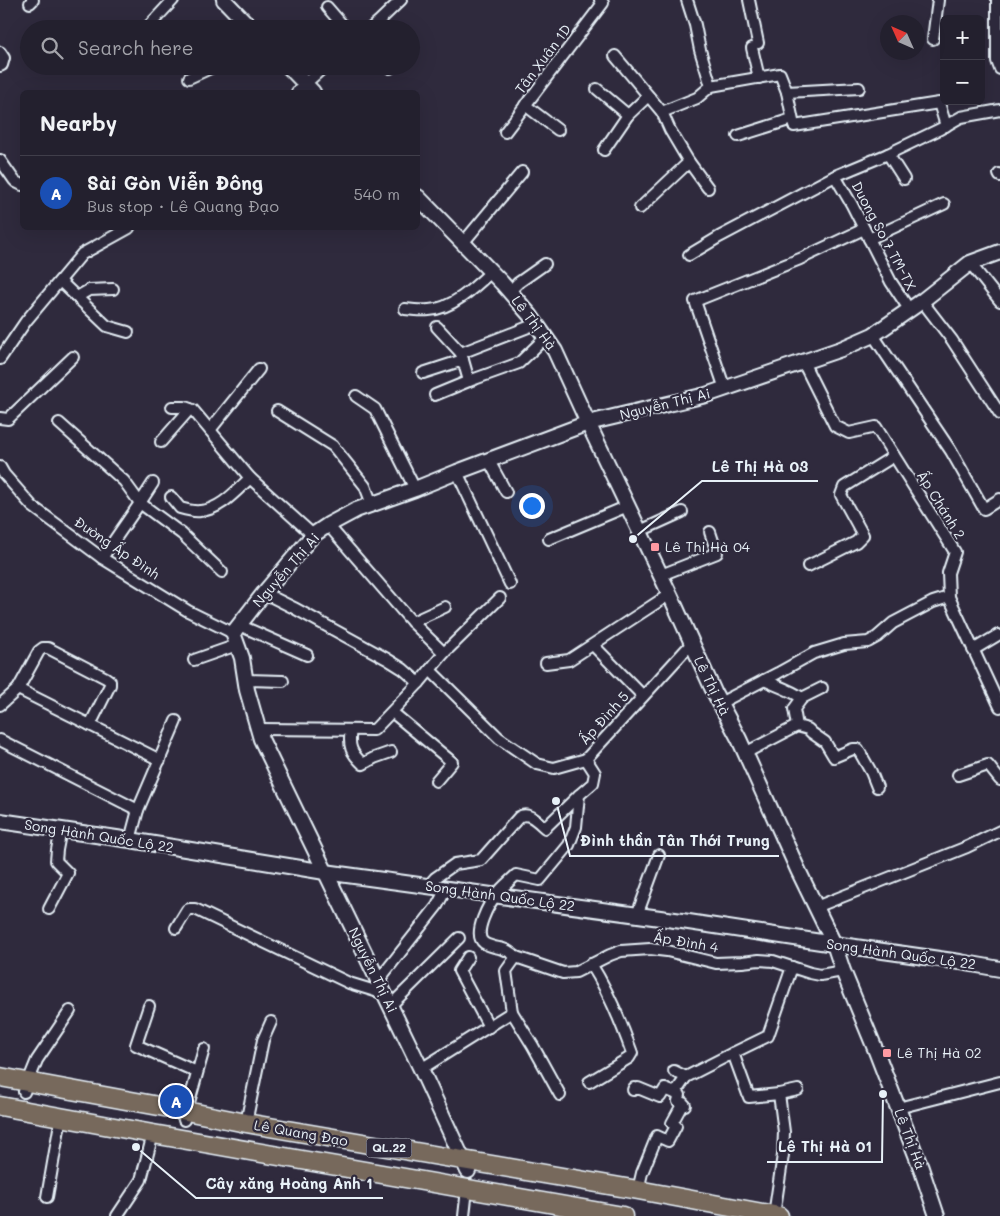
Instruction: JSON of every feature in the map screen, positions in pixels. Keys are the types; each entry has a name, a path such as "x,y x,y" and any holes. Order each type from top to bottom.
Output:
{"highway":[{"name":"Lê Quang Đạo","path":"0,1077 26,1087 466,1166 638,1190 777,1216"},
{"name":"Lê Quang Đạo","path":"0,1088 26,1087"},
{"path":"0,1106 60,1121 152,1139 466,1193 623,1216"},
{"path":"0,1114 60,1121"},
{"name":"Lê Quang Đạo","path":"185,1115 246,1123 724,1216"},
{"path":"466,1193 576,1216"}],"street":[{"path":"154,20 173,0"},
{"path":"224,0 243,20"},
{"path":"380,20 401,0"},
{"path":"687,0 712,86"},
{"path":"750,0 759,78"},
{"path":"933,39 938,0"},
{"path":"997,0 997,61 1000,69"},
{"name":"Tân Xuân 1D","path":"505,132 603,1"},
{"path":"327,6 339,20"},
{"path":"0,52 4,58 0,66"},
{"path":"615,56 662,112 670,130 689,162 708,188"},
{"path":"662,112 697,98 712,86 780,74 787,92 794,126 939,103 946,126"},
{"path":"188,78 195,75"},
{"path":"294,75 305,90 318,75"},
{"path":"787,92 858,88"},
{"path":"597,89 628,115"},
{"path":"604,150 628,115 648,96"},
{"path":"525,105 558,130"},
{"name":"Duong So 7 TM-TX","path":"909,309 891,282 835,176 888,154 946,126 960,117 1000,110"},
{"path":"738,136 792,119"},
{"path":"888,154 904,179"},
{"path":"0,160 14,180 20,183"},
{"path":"640,208 689,162"},
{"path":"462,243 522,172"},
{"path":"689,255 720,236 835,176"},
{"name":"Lê Thị Hà","path":"420,200 509,292 536,324 555,351 720,703 739,738 834,944 938,1216"},
{"path":"869,239 944,204"},
{"path":"725,388 695,301 783,266 864,229"},
{"path":"0,359 26,321 82,254 121,230"},
{"name":"Nguyễn Thị Ai","path":"466,1166 262,740 236,634 264,594 313,535 356,510 588,423 706,395 842,349 874,334 922,301 970,263 1000,252"},
{"path":"970,263 1000,300"},
{"path":"509,292 518,282 545,264"},
{"path":"405,309 430,310 450,304 465,295 491,272"},
{"path":"60,281 107,326 128,332"},
{"path":"77,298 89,290 113,289"},
{"path":"922,301 952,340 1000,414"},
{"path":"424,373 536,324"},
{"path":"437,327 462,356 469,381"},
{"path":"874,334 951,451 984,509 1000,499"},
{"path":"435,395 519,363 546,337"},
{"path":"0,418 8,419 73,357"},
{"name":"Ấp Chánh 2","path":"803,362 835,426 849,433 876,427 955,552 948,573 949,597 1000,707"},
{"path":"210,430 259,369"},
{"path":"356,396 375,408 415,489"},
{"path":"172,407 184,407 193,410 250,478 272,500 313,535"},
{"path":"162,442 190,409"},
{"path":"277,411 333,446 365,486 372,504"},
{"path":"60,423 124,481 140,503 182,534 222,572"},
{"path":"808,566 856,542 863,535 841,495 844,487 894,456"},
{"path":"488,461 506,492"},
{"path":"457,472 510,584"},
{"name":"Đường Ấp Đình","path":"1,473 32,506 102,558 188,611 236,634 307,655"},
{"path":"171,497 180,508 201,512 215,507 227,499 250,478"},
{"path":"102,558 153,483"},
{"path":"549,539 628,506"},
{"path":"640,531 682,512"},
{"path":"328,525 412,622 444,653"},
{"path":"661,575 718,553 710,532"},
{"path":"264,594 294,608 388,659 402,668 419,684"},
{"path":"546,664 569,660 670,594"},
{"path":"720,703 814,653 844,644 868,642 877,637 892,623 933,602 949,597"},
{"path":"259,729 374,730 419,684 444,653 500,598"},
{"path":"412,622 445,607"},
{"path":"194,660 236,634"},
{"path":"974,650 998,635"},
{"name":"Ấp Đình 5","path":"430,670 499,738 537,764 554,768 586,759 692,643"},
{"path":"593,645 643,696"},
{"path":"0,705 18,689 39,651 43,648 48,648 110,681 110,685 90,725"},
{"path":"246,680 283,681"},
{"path":"764,680 794,692 802,698"},
{"path":"797,726 794,709 802,698 822,688"},
{"path":"18,689 160,760"},
{"path":"392,712 452,762 436,781"},
{"path":"130,840 138,810 176,721"},
{"path":"745,753 797,726 808,729 825,742 834,758 853,749 858,749 876,787"},
{"path":"351,730 348,741 354,756 363,764 391,752"},
{"path":"0,740 138,810"},
{"path":"428,886 435,878 455,864 481,860 519,816 523,814 528,814 545,828 593,783 595,773 586,759"},
{"path":"958,775 988,765 1000,780"},
{"path":"496,895 516,875 540,880 568,845 576,827 579,795"},
{"name":"Song Hành Quốc Lộ 22","path":"0,821 325,872 637,915 1000,969"},
{"path":"49,909 68,873 56,861 61,830"},
{"path":"816,907 967,847 1000,831"},
{"path":"637,915 659,855"},
{"path":"378,981 437,906 446,889"},
{"name":"Ấp Đình 4","path":"496,895 481,923 479,936 482,942 563,972 576,972 610,955 621,952 650,949 667,951 716,963 759,960 773,961 810,973 820,974 843,971"},
{"path":"176,928 187,910 195,909 387,1000 459,938"},
{"path":"516,956 506,971 512,1012 560,1095"},
{"path":"468,957 458,971 489,1027"},
{"path":"589,1082 629,1058 632,1053 613,1005 591,964"},
{"path":"676,1093 686,1077 768,1036 792,967"},
{"path":"149,1006 136,1045 197,1072"},
{"path":"26,1087 37,1060 70,1011"},
{"path":"421,1069 512,1012"},
{"path":"246,1123 263,1040 271,1022"},
{"path":"185,1115 204,1049"},
{"path":"733,1053 749,1097 798,1090"},
{"path":"674,1072 686,1077"},
{"path":"898,1108 1000,1082"},
{"path":"633,1090 638,1088 660,1097 665,1089 680,1095 678,1101 684,1105 672,1124 676,1126 668,1141 657,1136 642,1172 638,1190"},
{"path":"777,1216 784,1156 784,1132 779,1094"},
{"path":"47,1197 60,1121"},
{"path":"117,1216 141,1180 152,1139"},
{"path":"464,1216 466,1193"}],"place":[{"name":"Lê Thị Hà 03","path":"633,539"},
{"name":"Lê Thị Hà 04","path":"655,547"},
{"name":"Đình thần Tân Thới Trung","path":"556,801"},
{"name":"Lê Thị Hà 02","path":"887,1053"},
{"name":"Lê Thị Hà 01","path":"883,1094"},
{"name":"Sài Gòn Viễn Đông","path":"176,1101"},
{"name":"Cây xăng Hoàng Anh 1","path":"136,1147"}]}
